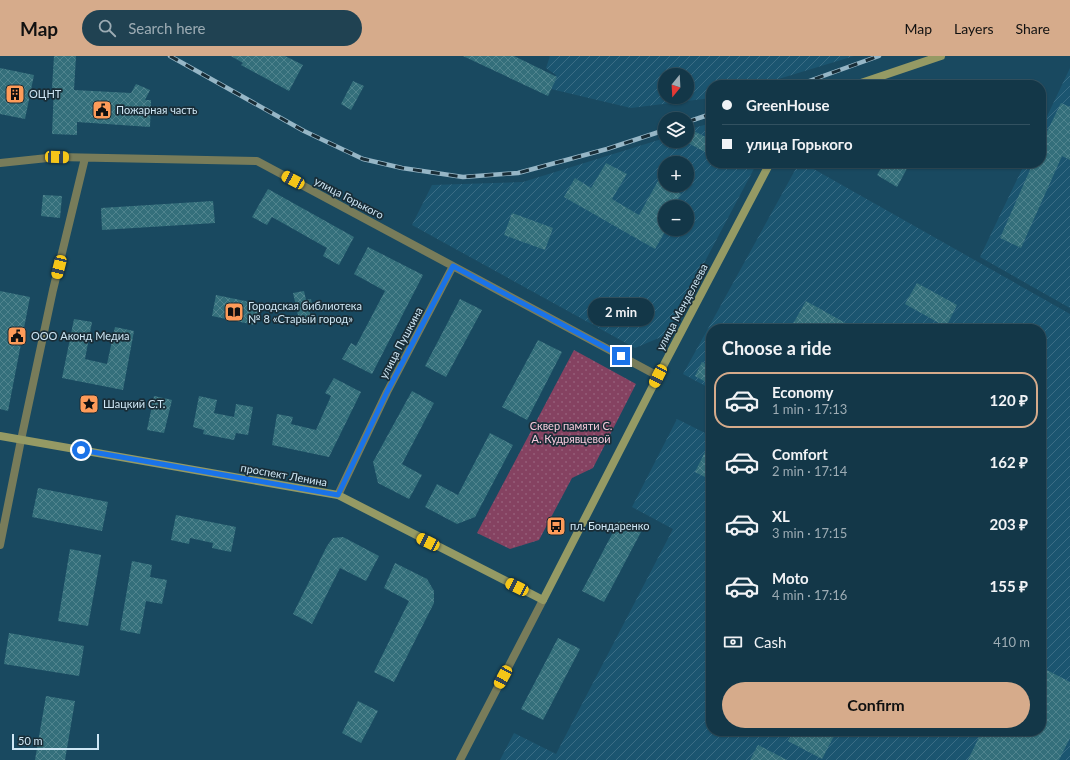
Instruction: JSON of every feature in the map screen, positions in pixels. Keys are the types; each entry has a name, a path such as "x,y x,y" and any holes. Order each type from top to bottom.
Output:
{"main road":[{"path":"869,80 938,56"},
{"name":"улица Менделеева","path":"543,600 767,168"},
{"name":"проспект Ленина","path":"0,436 338,495 543,600"}],"street":[{"name":"улица Горького","path":"0,164 57,157 257,161 658,376"},
{"path":"0,545 53,290 86,158"},
{"name":"улица Пушкина","path":"338,495 387,392 453,266"},
{"path":"460,760 543,600"}],"shaded area":[{"path":"550,56 854,56 775,80 706,80 706,99 694,100 694,68 658,68 658,104 663,104 631,108 551,89 556,75 546,68"},
{"path":"1070,68 1070,308 980,257 1023,168 1046,168 1046,118"},
{"path":"706,124 706,168 754,168 666,335 635,348 412,225 432,185 523,182 658,140 658,148 694,148 694,128"},
{"path":"796,168 812,168 1070,314 1070,760 500,760 514,733 556,754 673,529 632,507 677,419 706,434 706,736 1046,736 1046,324 710,324"},
{"path":"706,332 706,386 683,374"}],"green space":[{"name":"Сквер памяти С. А. Кудрявцевой","path":"574,350 636,384 593,468 572,478 539,540 510,549 477,533"}],"building":[{"name":"Пожарная часть","path":"54,56 76,56 74,90 131,93 136,84 150,90 145,100 151,100 150,127 77,122 77,135 52,134"},
{"path":"231,56 285,56 303,65 289,91 241,65 243,63"},
{"path":"463,56 514,56 557,77 548,96"},
{"name":"ОЦНТ","path":"0,68 34,75 25,119 0,114"},
{"path":"353,81 364,86 351,110 341,104"},
{"path":"1061,103 1070,107 1070,160 1062,156 1021,248 1000,238 1031,168 1046,168 1046,134"},
{"path":"694,131 706,137 706,152 694,146"},
{"path":"606,163 627,174 612,199 639,215 658,181 658,192 677,192 681,194 677,200 658,200 658,236 663,236 655,249 564,197 575,178 591,188"},
{"path":"881,168 907,168 897,187 877,175"},
{"path":"268,189 354,237 339,265 323,256 327,248 272,217 267,225 252,217"},
{"path":"43,195 62,196 60,218 41,216"},
{"path":"213,201 215,223 102,230 101,208"},
{"path":"512,213 553,228 545,250 504,235"},
{"path":"368,247 423,275 372,374 342,359 351,343 356,346 385,291 354,274"},
{"path":"917,283 957,305 948,324 941,324 905,304"},
{"path":"0,291 30,297 8,411 0,409"},
{"path":"304,291 306,300 311,299 313,308 309,309 312,321 300,324 293,293"},
{"path":"216,295 260,304 255,325 212,316"},
{"path":"460,299 482,310 446,377 425,366"},
{"path":"806,301 847,324 793,324"},
{"path":"74,319 92,322 85,359 107,364 115,327 134,331 123,390 62,378"},
{"path":"538,340 562,352 527,420 502,407"},
{"path":"702,362 706,364 706,382 695,376"},
{"path":"334,378 361,392 329,457 272,445 277,414 293,417 291,424 316,430 331,396 325,393"},
{"path":"412,391 434,403 402,464 422,475 409,499 378,483 373,462"},
{"path":"154,396 172,400 164,433 147,430"},
{"path":"199,396 217,400 214,413 234,417 236,404 253,407 248,435 236,433 234,440 203,434 204,430 193,427"},
{"path":"490,433 513,445 475,517 457,524 425,507 437,484 458,495"},
{"path":"706,450 706,478 695,472"},
{"path":"38,488 108,502 102,531 32,517"},
{"path":"176,515 236,527 231,552 212,548 213,543 190,538 189,544 171,540"},
{"path":"619,521 641,532 604,602 582,591"},
{"path":"343,537 379,556 366,581 340,568 312,624 293,614 327,546 333,538"},
{"path":"70,549 101,555 88,626 58,621"},
{"path":"132,561 152,565 150,577 167,580 162,604 146,601 140,634 120,630"},
{"path":"395,563 427,579 434,591 434,603 394,682 374,672 409,601 384,588"},
{"path":"9,633 84,646 79,676 4,664"},
{"path":"558,638 580,649 543,720 521,709"},
{"path":"1046,670 1070,682 1070,738 1059,760 968,760 980,736 1046,736"},
{"path":"46,696 75,701 65,760 35,760"},
{"path":"358,701 378,711 361,743 342,733"},
{"path":"791,736 834,736 822,759 788,741"},
{"path":"758,745 787,760 750,760"}],"railway":[{"path":"170,56 304,131 363,159 402,168 463,177 518,173 607,149 658,132"},
{"path":"812,80 879,56"},
{"path":"694,120 706,116"}],"place":[{"name":"ОЦНТ","path":"15,94"},
{"name":"Пожарная часть","path":"102,110"},
{"name":"Городская библиотека № 8 «Старый город»","path":"234,312"},
{"name":"ООО Аконд Медиа","path":"17,336"},
{"name":"Шацкий С.Т.","path":"89,404"},
{"name":"пл. Бондаренко","path":"556,526"}],"route":[{"path":"81,450 338,495 387,392 453,266 621,356"}]}
